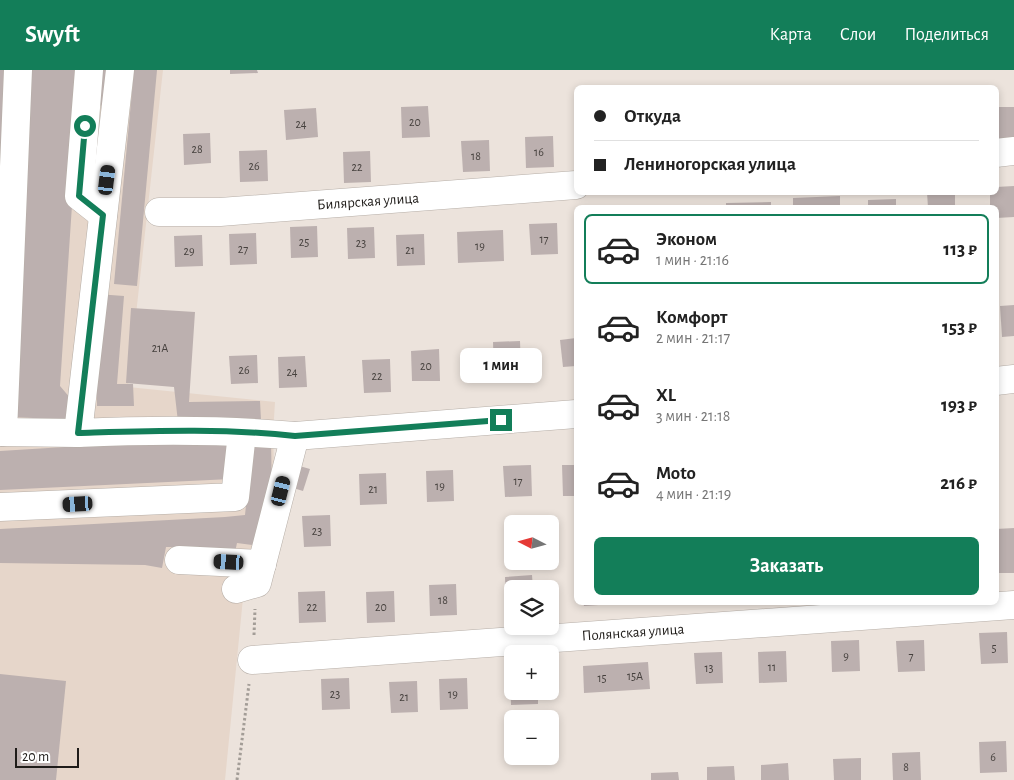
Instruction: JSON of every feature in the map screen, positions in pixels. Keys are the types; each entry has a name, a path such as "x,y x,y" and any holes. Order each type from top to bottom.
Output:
{"street":[{"path":"18,70 2,432 78,433 148,430 295,436 574,414"},
{"path":"89,70 79,196 103,215"},
{"path":"78,433 120,70"},
{"path":"85,126 113,128"},
{"path":"999,153 1014,152"},
{"name":"Билярская улица","path":"159,212 220,212 574,185"},
{"path":"999,381 1014,379"},
{"path":"0,507 235,497 242,433"},
{"path":"236,588 257,583 295,436"},
{"path":"178,560 262,564"},
{"name":"Полянская улица","path":"252,660 1014,605"}],"shaded area":[{"path":"0,70 163,70 128,387 275,402 273,434 275,494 257,545 228,578 243,598 225,780 0,780"}],"building":[{"path":"0,70 7,70 0,191"},
{"path":"30,70 81,70 60,386 71,399 72,420 14,417"},
{"path":"94,70 111,70 110,106 92,105"},
{"path":"134,70 157,70 137,286 114,284"},
{"path":"230,70 257,70 258,73 230,74"},
{"path":"428,106 430,137 402,138 401,107"},
{"path":"999,107 1014,107 1014,138 999,138"},
{"path":"316,108 318,137 286,140 284,110"},
{"path":"210,133 211,163 184,165 183,134"},
{"path":"553,136 554,167 526,168 525,137"},
{"path":"489,140 490,171 463,172 461,141"},
{"path":"267,150 268,181 240,182 239,151"},
{"path":"370,151 371,182 344,183 343,152"},
{"path":"1014,186 1014,217 999,218 999,205 990,205 990,195 999,195 999,187"},
{"path":"927,195 955,195 955,205 928,205"},
{"path":"840,196 840,205 793,205 793,198"},
{"path":"896,199 896,205 868,205 868,200"},
{"path":"771,202 771,205 726,205 726,203"},
{"path":"557,223 558,254 531,255 529,224"},
{"path":"317,226 318,257 291,258 290,227"},
{"path":"374,227 375,258 348,259 347,228"},
{"path":"503,230 504,261 458,263 457,232"},
{"path":"256,233 257,264 230,265 229,234"},
{"path":"424,234 425,265 397,266 396,235"},
{"path":"202,235 203,266 175,267 174,236"},
{"path":"97,294 124,296 117,384 133,384 134,406 97,406"},
{"path":"1014,305 1014,336 1002,337 1000,306"},
{"path":"131,308 195,312 189,402 260,401 261,420 178,422 174,387 126,383"},
{"path":"574,338 574,366 563,367 560,340"},
{"path":"520,341 521,372 494,373 493,342"},
{"path":"439,349 440,381 412,381 411,351"},
{"path":"257,355 258,383 231,384 229,356"},
{"path":"305,356 307,387 279,388 278,357"},
{"path":"390,359 391,392 364,393 362,360"},
{"path":"226,437 231,479 0,490 0,451"},
{"path":"253,441 271,441 272,493 260,546 237,543 234,557 190,547 166,547 162,568 145,565 0,563 0,529 245,515"},
{"path":"296,465 310,469 303,491 290,487"},
{"path":"531,465 532,496 505,497 503,466"},
{"path":"562,465 574,465 574,496 563,496"},
{"path":"453,470 454,501 427,502 426,471"},
{"path":"386,473 387,504 360,505 359,474"},
{"path":"330,515 331,546 304,547 302,516"},
{"path":"1014,528 1014,573 999,573 999,529"},
{"path":"532,575 532,580 505,580 505,577"},
{"path":"456,584 457,615 430,616 429,585"},
{"path":"325,591 326,622 299,623 298,592"},
{"path":"394,591 395,622 367,623 366,592"},
{"path":"1007,632 1008,663 981,664 979,633"},
{"path":"859,640 860,671 832,672 831,641"},
{"path":"924,640 925,671 898,672 896,641"},
{"path":"786,651 787,682 759,683 758,652"},
{"path":"722,652 723,683 696,684 694,653"},
{"path":"648,662 650,689 584,693 583,666"},
{"path":"0,674 66,681 56,780 0,780"},
{"path":"349,678 350,709 322,710 321,679"},
{"path":"467,678 468,709 440,710 439,679"},
{"path":"417,681 418,712 391,713 389,682"},
{"path":"511,700 538,700 538,704 511,705"},
{"path":"1006,741 1007,772 980,773 979,742"},
{"path":"920,752 921,780 893,780 892,753"},
{"path":"861,758 861,780 834,780 833,759"},
{"path":"788,763 789,780 761,780 761,765"},
{"path":"734,766 735,780 707,780 707,767"},
{"path":"678,772 679,780 651,780 651,773"}],"route":[{"path":"85,126 79,196 103,215 78,433 148,430 295,436 501,420"}]}
